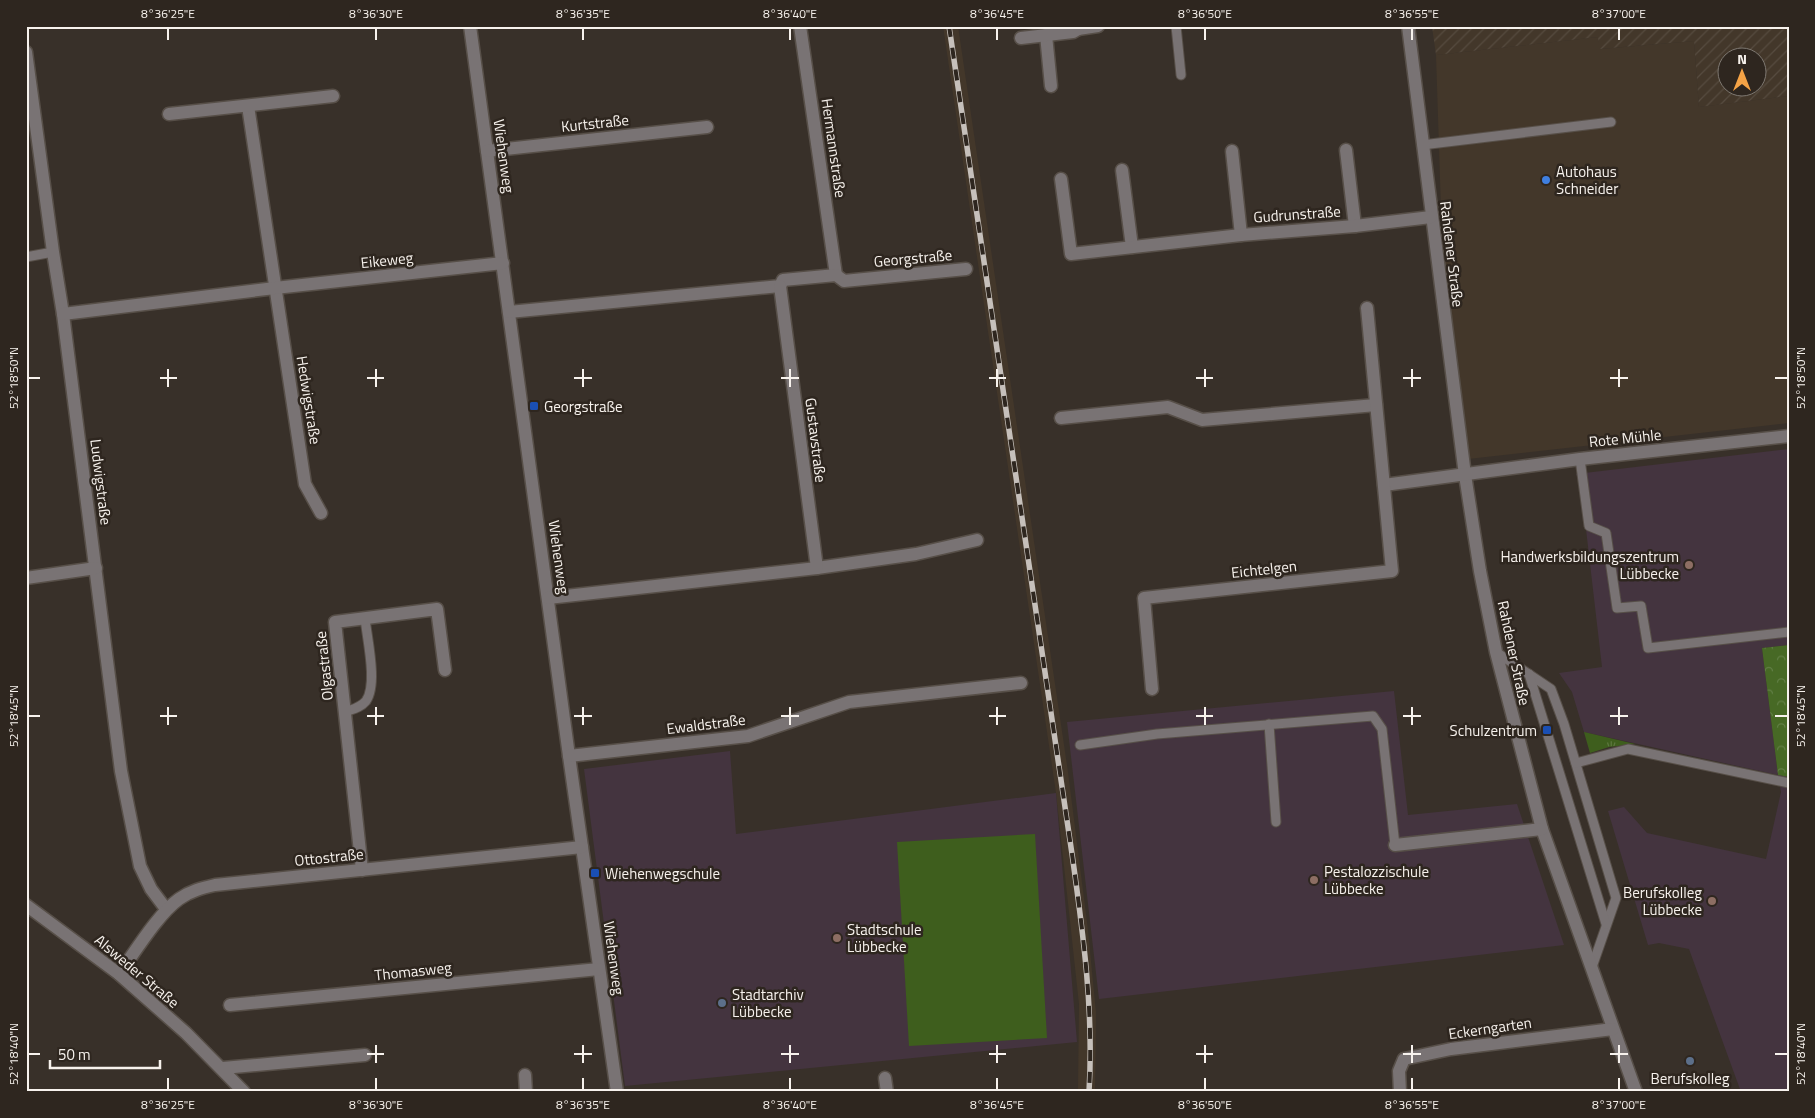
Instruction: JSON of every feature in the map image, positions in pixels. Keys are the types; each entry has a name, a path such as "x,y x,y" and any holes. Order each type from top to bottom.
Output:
{"street":[{"name":"Wiehenweg","path":"470,26 569,756 618,1092"},
{"name":"Hermannstraße","path":"800,26 836,275"},
{"path":"1021,38 1073,32 1078,27 1098,26"},
{"name":"Rahdener Straße","path":"1408,26 1465,475 1480,571 1496,652 1542,829 1636,1092"},
{"path":"1046,35 1051,86"},
{"name":"Ludwigstraße","path":"26,52 63,314 121,770 140,866 151,889 166,909"},
{"path":"169,114 333,96"},
{"path":"248,106 275,288"},
{"name":"Kurtstraße","path":"487,151 707,127"},
{"name":"Gudrunstraße","path":"1346,150 1355,226"},
{"name":"Gudrunstraße","path":"1232,151 1240,235"},
{"path":"1122,170 1132,247"},
{"name":"Gudrunstraße","path":"1061,179 1070,254 1240,235 1355,226 1431,217"},
{"name":"Eikeweg","path":"63,314 503,263"},
{"name":"Georgstraße","path":"510,312 780,286 783,280 836,275 844,281 966,269"},
{"name":"Gustavstraße","path":"780,286 817,568"},
{"name":"Hedwigstraße","path":"275,288 305,484 322,513"},
{"name":"Eichtelgen","path":"1152,690 1144,598 1392,571 1367,308"},
{"path":"1061,418 1168,406 1202,420 1376,405"},
{"name":"Rote Mühle","path":"1465,475 1580,459 1789,436"},
{"path":"1384,485 1465,475"},
{"path":"548,598 817,568 916,554 977,540"},
{"path":"26,578 96,568"},
{"name":"Olgastraße","path":"362,870 336,622 437,609 446,670"},
{"name":"Ewaldstraße","path":"569,756 748,736 849,702 1022,683"},
{"path":"1395,844 1542,829"},
{"name":"Ottostraße","path":"119,974 166,909 180,898 197,889 582,847"},
{"name":"Alsweder Straße","path":"26,906 119,974 186,1033 223,1068 244,1092"},
{"name":"Thomasweg","path":"230,1006 600,970"},
{"name":"Eckerngarten","path":"1400,1092 1399,1071 1404,1059 1451,1049 1613,1029"},
{"path":"223,1068 365,1055"},
{"path":"525,1075 526,1092"},
{"path":"885,1078 887,1092"}],"lane":[{"path":"1176,26 1181,75"},
{"path":"1422,145 1611,122"},
{"path":"26,257 53,252"},
{"path":"1580,459 1589,526 1606,533 1616,608 1641,606 1648,648 1789,632"},
{"path":"345,712 358,708 366,700 370,689 371,676 365,618"},
{"path":"1496,652 1551,689 1576,762 1616,898 1592,967"},
{"path":"1529,674 1606,924"},
{"path":"1080,745 1157,734 1373,716 1382,729 1395,844"},
{"path":"1269,724 1276,822"},
{"path":"1576,762 1628,749 1789,783"}],"shaded area":[{"path":"943,26 958,26 1068,772 1088,930 1096,1013 1095,1092 1078,1092 1079,1004 1056,793"},
{"path":"1432,26 1789,26 1789,96 1699,107 1694,41 1599,49 1598,37 1436,55"},
{"path":"1598,37 1600,49 1694,41 1699,107 1789,96 1789,185 1787,188 1789,208 1789,423 1468,459 1443,271 1436,55"},
{"name":"Handwerksbildungszentrum Lübbecke","path":"1789,449 1789,645 1762,648 1778,775 1584,732 1572,692 1559,673 1602,667 1581,486 1576,474"},
{"name":"Pestalozzischule Lübbecke","path":"1394,691 1408,815 1517,804 1564,945 1099,999 1067,722"},
{"name":"Stadtschule Lübbecke","path":"730,751 736,834 1056,793 1077,1042 625,1086 584,769"},
{"name":"Berufskolleg Lübbecke","path":"1778,775 1789,777 1789,1092 1741,1092 1689,949 1659,943 1648,945 1608,811 1624,807 1647,833 1766,859 1781,792"}],"green space":[{"path":"1789,645 1789,777 1778,775 1762,648"},
{"path":"1584,732 1635,744 1609,747 1590,753"},
{"path":"1035,834 1047,1038 909,1046 897,842"}],"railway":[{"path":"949,26 1080,913 1089,1002 1089,1092"}],"place":[{"name":"Autohaus Schneider","path":"1546,180"},
{"name":"Georgstraße","path":"534,406"},
{"name":"Handwerksbildungszentrum Lübbecke","path":"1689,565"},
{"name":"Schulzentrum","path":"1547,730"},
{"name":"Wiehenwegschule","path":"595,873"},
{"name":"Pestalozzischule Lübbecke","path":"1314,880"},
{"name":"Berufskolleg Lübbecke","path":"1712,901"},
{"name":"Stadtschule Lübbecke","path":"837,938"},
{"name":"Stadtarchiv Lübbecke","path":"722,1003"},
{"name":"Berufskolleg","path":"1690,1061"}]}
